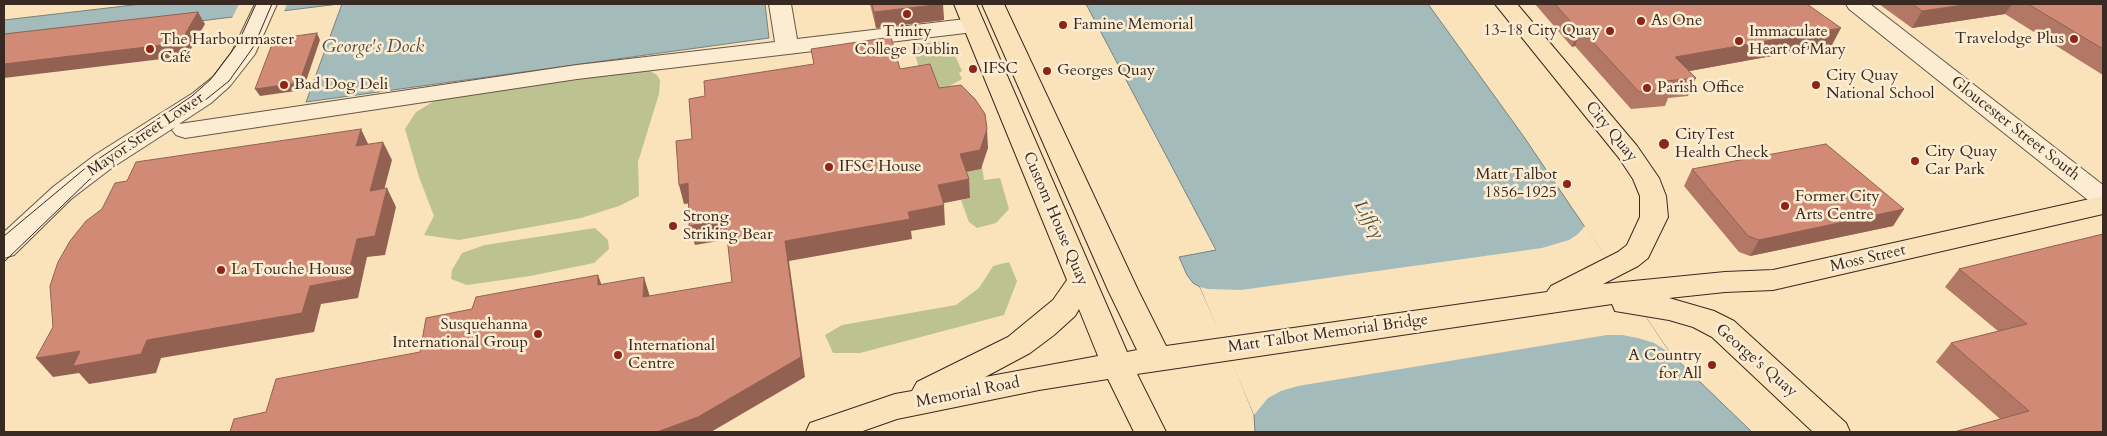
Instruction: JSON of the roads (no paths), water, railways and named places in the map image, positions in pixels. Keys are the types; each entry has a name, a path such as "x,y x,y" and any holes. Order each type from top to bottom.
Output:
{"main road":[{"name":"City Quay","path":"1506,4 1628,152 1646,178 1653,196 1654,217 1638,251 1613,267"},
{"name":"Custom House Quay","path":"977,11 1081,281 1117,365 1150,432"},
{"name":"Custom House Quay","path":"977,11 1123,290 1156,359"},
{"name":"Moss Street","path":"1633,297 1725,282 1773,280 2103,205"},
{"name":"Matt Talbot Memorial Bridge","path":"1540,304 1613,267"},
{"path":"895,407 1019,345 1064,308 1081,281"},
{"name":"Matt Talbot Memorial Bridge","path":"1117,365 1540,304 1633,297"},
{"name":"George's Quay","path":"1633,297 1654,306 1704,319 1723,329 1834,432"},
{"name":"Memorial Road","path":"822,432 895,407 1038,378 1117,365"}],"street":[{"path":"780,4 787,47"},
{"name":"Gloucester Street South","path":"1857,4 2103,198"},
{"path":"185,130 577,72 787,47 977,11"},
{"name":"Mayor Street Lower","path":"4,248 62,193 104,161 202,98 222,81 243,54 262,13"}],"water":[{"path":"142,4 339,4 4,45 4,20"},
{"name":"George's Dock","path":"342,4 765,4 769,38 306,102"},
{"name":"Liffey","path":"1086,4 1428,4 1524,137 1670,353 1752,432 1255,432 1254,415 1227,348 1200,287 1193,283 1187,275 1179,257 1216,250"}],"tram line":[{"path":"4,236 88,166 192,96 210,80 238,43 256,4"},
{"path":"4,262 90,179 122,155 199,105 229,81 254,46 272,4"}],"place":[{"name":"Trinity College Dublin","path":"907,14"},
{"name":"As One","path":"1641,21"},
{"name":"Famine Memorial","path":"1063,25"},
{"name":"13-18 City Quay","path":"1610,31"},
{"name":"Travelodge Plus","path":"2074,39"},
{"name":"Immaculate Heart of Mary","path":"1739,41"},
{"name":"The Harbourmaster Café","path":"150,49"},
{"name":"IFSC","path":"973,69"},
{"name":"Georges Quay","path":"1047,71"},
{"name":"Bad Dog Deli","path":"284,85"},
{"name":"City Quay National School","path":"1816,85"},
{"name":"Parish Office","path":"1647,88"},
{"name":"CityTest Health Check","path":"1664,144"},
{"name":"City Quay Car Park","path":"1915,161"},
{"name":"IFSC House","path":"829,167"},
{"name":"Matt Talbot 1856-1925","path":"1567,184"},
{"name":"Former City Arts Centre","path":"1785,206"},
{"name":"Strong Striking Bear","path":"673,226"},
{"name":"La Touche House","path":"221,270"},
{"name":"Susquehanna International Group","path":"538,334"},
{"name":"International Centre","path":"618,355"},
{"name":"A Country for All","path":"1712,365"}]}
